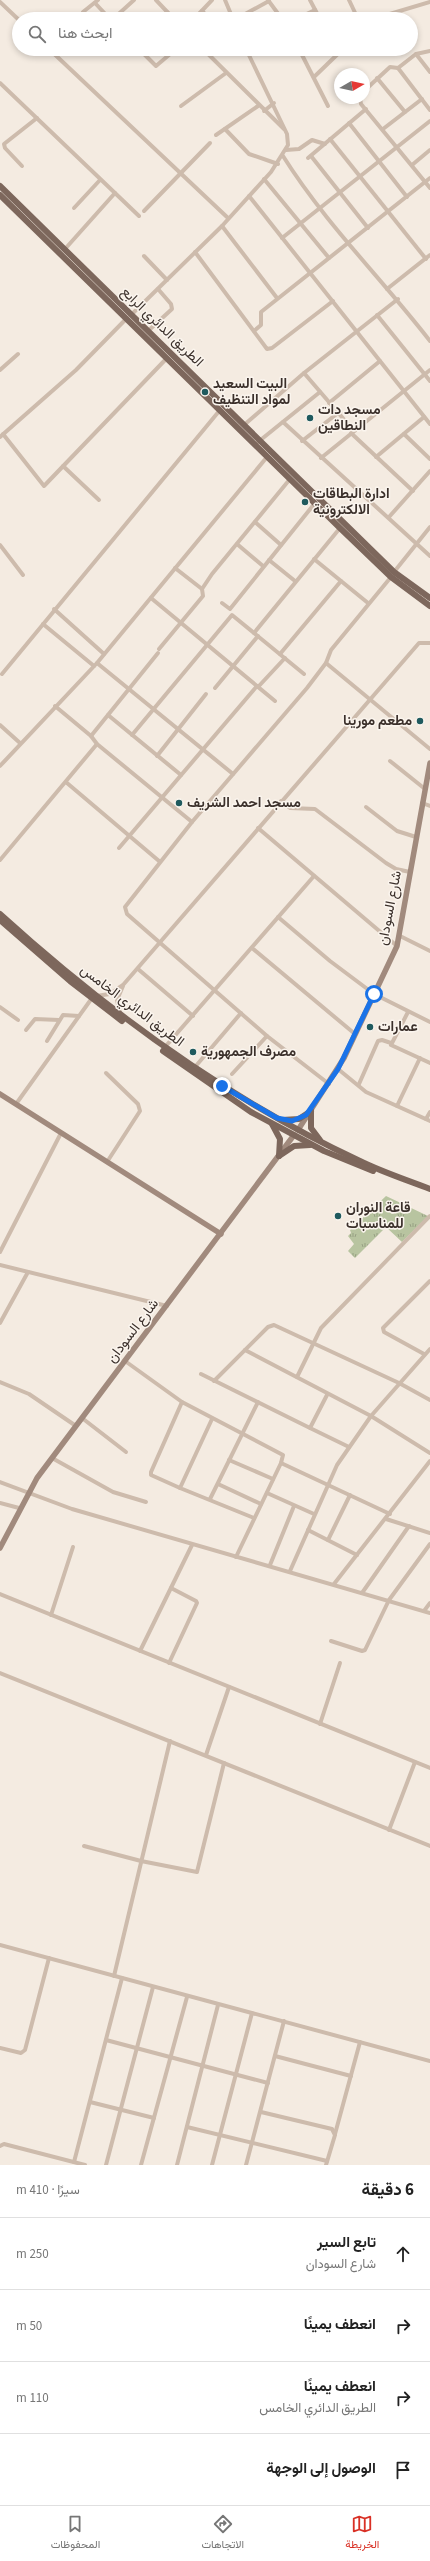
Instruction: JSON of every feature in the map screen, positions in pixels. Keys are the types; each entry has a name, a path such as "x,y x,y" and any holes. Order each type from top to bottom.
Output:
{"main road":[{"name":"الطريق الدائري الرابع","path":"0,186 24,214 129,316 148,331 260,440 393,574 428,596"},
{"name":"الطريق الدائري الرابع","path":"0,195 65,249 167,358 267,457 340,528 430,607"},
{"name":"شارع السودان","path":"0,1548 27,1494 52,1458 296,1133 338,1069 397,946 430,763"},
{"name":"الطريق الدائري الخامس","path":"0,914 94,997 195,1067 277,1118 314,1146 344,1161 430,1193"},
{"name":"الطريق الدائري الخامس","path":"0,920 94,997 242,1106 271,1123 324,1143 367,1164 430,1189"},
{"path":"0,1094 221,1234"},
{"path":"277,1118 292,1121 299,1119 311,1111"},
{"path":"311,1111 311,1128 324,1143"},
{"path":"271,1123 280,1139 279,1156"},
{"path":"279,1156 294,1146 303,1144 314,1146"}],"street":[{"path":"121,12 134,0"},
{"path":"156,0 167,12"},
{"path":"204,0 208,4"},
{"path":"202,11 212,0"},
{"path":"225,0 231,12"},
{"path":"310,0 315,10 311,12"},
{"path":"349,0 355,12"},
{"path":"84,12 96,1 105,12"},
{"path":"248,12 269,1 277,12"},
{"path":"0,2 12,13"},
{"path":"396,12 430,2"},
{"path":"418,54 430,51"},
{"path":"56,56 228,218"},
{"path":"146,56 157,66 168,56"},
{"path":"210,56 258,106 286,131"},
{"path":"167,358 44,486 42,486 2,436 76,370 129,316 222,226 278,164 289,141 274,103 250,56"},
{"path":"303,56 328,106"},
{"path":"314,77 333,56"},
{"path":"370,85 390,67 398,68 413,56"},
{"path":"418,56 430,72"},
{"path":"398,68 430,110"},
{"path":"181,106 226,73"},
{"path":"377,78 405,112"},
{"path":"0,83 100,180 140,216"},
{"path":"383,129 422,99"},
{"path":"264,111 274,103"},
{"path":"361,104 398,147 430,188"},
{"path":"216,135 258,106"},
{"path":"366,109 310,157 368,228"},
{"path":"22,166 5,148 4,144 37,118"},
{"path":"282,238 430,121"},
{"path":"349,123 407,197"},
{"path":"225,129 249,154 278,164"},
{"path":"330,139 426,259"},
{"path":"286,150 299,148 312,140 325,144"},
{"path":"144,210 210,143"},
{"path":"412,165 430,150"},
{"path":"283,156 348,243 387,289 398,299 430,341"},
{"path":"254,331 261,325 262,312 277,298 430,178"},
{"path":"264,179 302,223 329,258"},
{"path":"74,208 100,180"},
{"path":"65,249 115,193"},
{"path":"249,196 430,424"},
{"path":"222,226 277,298"},
{"path":"195,252 265,347 272,348 333,301"},
{"path":"387,289 430,255"},
{"path":"144,256 167,280"},
{"path":"148,331 172,309 171,304 158,289"},
{"path":"244,425 304,373 398,299"},
{"path":"377,315 430,381"},
{"path":"0,370 18,354"},
{"path":"329,403 380,361"},
{"path":"321,458 430,370"},
{"path":"304,373 352,432 376,457 413,491"},
{"path":"255,445 320,392"},
{"path":"2,674 220,410"},
{"path":"302,441 338,413"},
{"path":"376,457 424,417"},
{"path":"283,422 302,441 389,517 430,556"},
{"path":"404,434 430,459"},
{"path":"0,766 104,654 267,457"},
{"path":"63,466 99,500"},
{"path":"389,517 430,471"},
{"path":"91,736 130,689 202,596 202,589 290,479"},
{"path":"222,603 230,609 268,560 316,503"},
{"path":"255,522 281,544"},
{"path":"329,1084 267,1036 215,989 160,944 127,914 125,907 159,861 326,663 331,650 430,527"},
{"path":"254,632 340,528"},
{"path":"237,544 264,566"},
{"path":"0,545 24,575"},
{"path":"314,558 368,603"},
{"path":"268,560 295,581"},
{"path":"175,568 202,589"},
{"path":"280,654 341,581"},
{"path":"151,598 275,701"},
{"path":"54,610 104,654"},
{"path":"132,735 232,615 304,674"},
{"path":"43,624 130,689 233,774"},
{"path":"215,688 258,636"},
{"path":"16,1104 94,997 110,994 123,985 160,944 369,699 419,644 430,643"},
{"path":"119,848 257,686 285,658"},
{"path":"326,663 430,749"},
{"path":"157,756 206,694"},
{"path":"55,706 91,736 97,744 192,822"},
{"path":"108,715 181,774"},
{"path":"0,725 20,743"},
{"path":"0,860 67,783 97,744"},
{"path":"390,760 425,789"},
{"path":"67,783 159,861"},
{"path":"281,801 290,808 315,809 386,863 396,869 410,872"},
{"path":"422,803 430,806"},
{"path":"366,807 397,831 416,836"},
{"path":"258,828 397,946"},
{"path":"165,1047 314,876"},
{"path":"278,917 330,961 374,994 430,1022"},
{"path":"400,936 430,951"},
{"path":"252,948 355,1034"},
{"path":"138,969 193,1016"},
{"path":"120,1014 117,1000 123,985"},
{"path":"0,1006 18,1020"},
{"path":"391,1043 408,1012"},
{"path":"47,1041 60,1020 67,1013 79,1016"},
{"path":"195,1067 241,1013"},
{"path":"26,1030 35,1018 60,1020"},
{"path":"232,1074 267,1036"},
{"path":"359,1084 378,1041 382,1040 391,1043 430,1063"},
{"path":"397,1106 420,1058"},
{"path":"338,1069 359,1084 366,1092 428,1120 430,1112"},
{"path":"106,1073 138,1104 140,1111 107,1162"},
{"path":"0,1252 61,1133"},
{"path":"297,1377 313,1342 330,1318 384,1265 430,1216"},
{"path":"0,1265 167,1306"},
{"path":"0,1323 28,1272"},
{"path":"424,1354 384,1332 383,1328 430,1281"},
{"path":"214,1381 272,1325 313,1342 400,1383 430,1400"},
{"path":"290,1571 328,1484 349,1448 371,1416 430,1349"},
{"path":"245,1350 297,1377 327,1395 371,1416 430,1453"},
{"path":"125,1361 182,1402 212,1419 281,1453 283,1457 281,1463 236,1556"},
{"path":"201,1374 349,1448"},
{"path":"0,1382 29,1394 76,1426"},
{"path":"310,1428 327,1395"},
{"path":"182,1402 150,1472 151,1475 254,1518"},
{"path":"210,1500 258,1402"},
{"path":"82,1418 126,1452"},
{"path":"180,1488 212,1419"},
{"path":"52,1458 113,1492 146,1502"},
{"path":"229,1460 273,1479"},
{"path":"334,1584 430,1461"},
{"path":"281,1463 390,1514"},
{"path":"0,1482 27,1494 192,1545 270,1565 430,1613"},
{"path":"218,1484 261,1504"},
{"path":"267,1493 314,1514"},
{"path":"328,1540 350,1495"},
{"path":"0,1503 19,1508"},
{"path":"270,1565 294,1506"},
{"path":"386,1519 430,1533"},
{"path":"362,1593 409,1526"},
{"path":"308,1530 357,1555"},
{"path":"331,1641 362,1651 365,1650 389,1600 430,1544"},
{"path":"140,1651 192,1545"},
{"path":"51,1615 73,1546"},
{"path":"169,1663 197,1603 196,1601 171,1588"},
{"path":"0,1594 430,1768"},
{"path":"424,1611 430,1602"},
{"path":"320,1724 340,1663"},
{"path":"0,1673 430,1846"},
{"path":"206,1756 229,1687"},
{"path":"114,1976 170,1741"},
{"path":"389,1830 415,1762"},
{"path":"84,1846 194,1873 199,1870 224,1763"},
{"path":"0,1945 187,1997 430,2061"},
{"path":"0,2048 22,2053 25,2050 49,1958"},
{"path":"74,2162 122,1978"},
{"path":"106,2165 153,1987"},
{"path":"141,2165 187,1997"},
{"path":"177,2165 218,2005"},
{"path":"212,2165 252,2013"},
{"path":"246,2165 284,2022"},
{"path":"106,2040 268,2083"},
{"path":"187,2127 327,2163 360,2042"},
{"path":"275,2056 351,2076"},
{"path":"90,2102 154,2118"},
{"path":"261,2112 332,2129 335,2135"},
{"path":"0,2146 4,2144 85,2165"}],"green space":[{"path":"386,1196 428,1216 402,1242 386,1227 355,1258 348,1251 354,1244 348,1236 351,1233 350,1230"}],"place":[{"name":"البيت السعيد لمواد التنظيف","path":"205,392"},
{"name":"مسجد دات النطاقين","path":"310,418"},
{"name":"ادارة البطاقات الالكترونية","path":"305,502"},
{"name":"مطعم مورينا","path":"420,721"},
{"name":"مسجد احمد الشريف","path":"179,803"},
{"name":"عمارات","path":"370,1027"},
{"name":"مصرف الجمهورية","path":"193,1052"},
{"name":"قاعة النوران للمناسبات","path":"338,1216"}],"route":[{"path":"222,1086 277,1118 292,1121 306,1115 311,1111 338,1069 374,994"}]}
